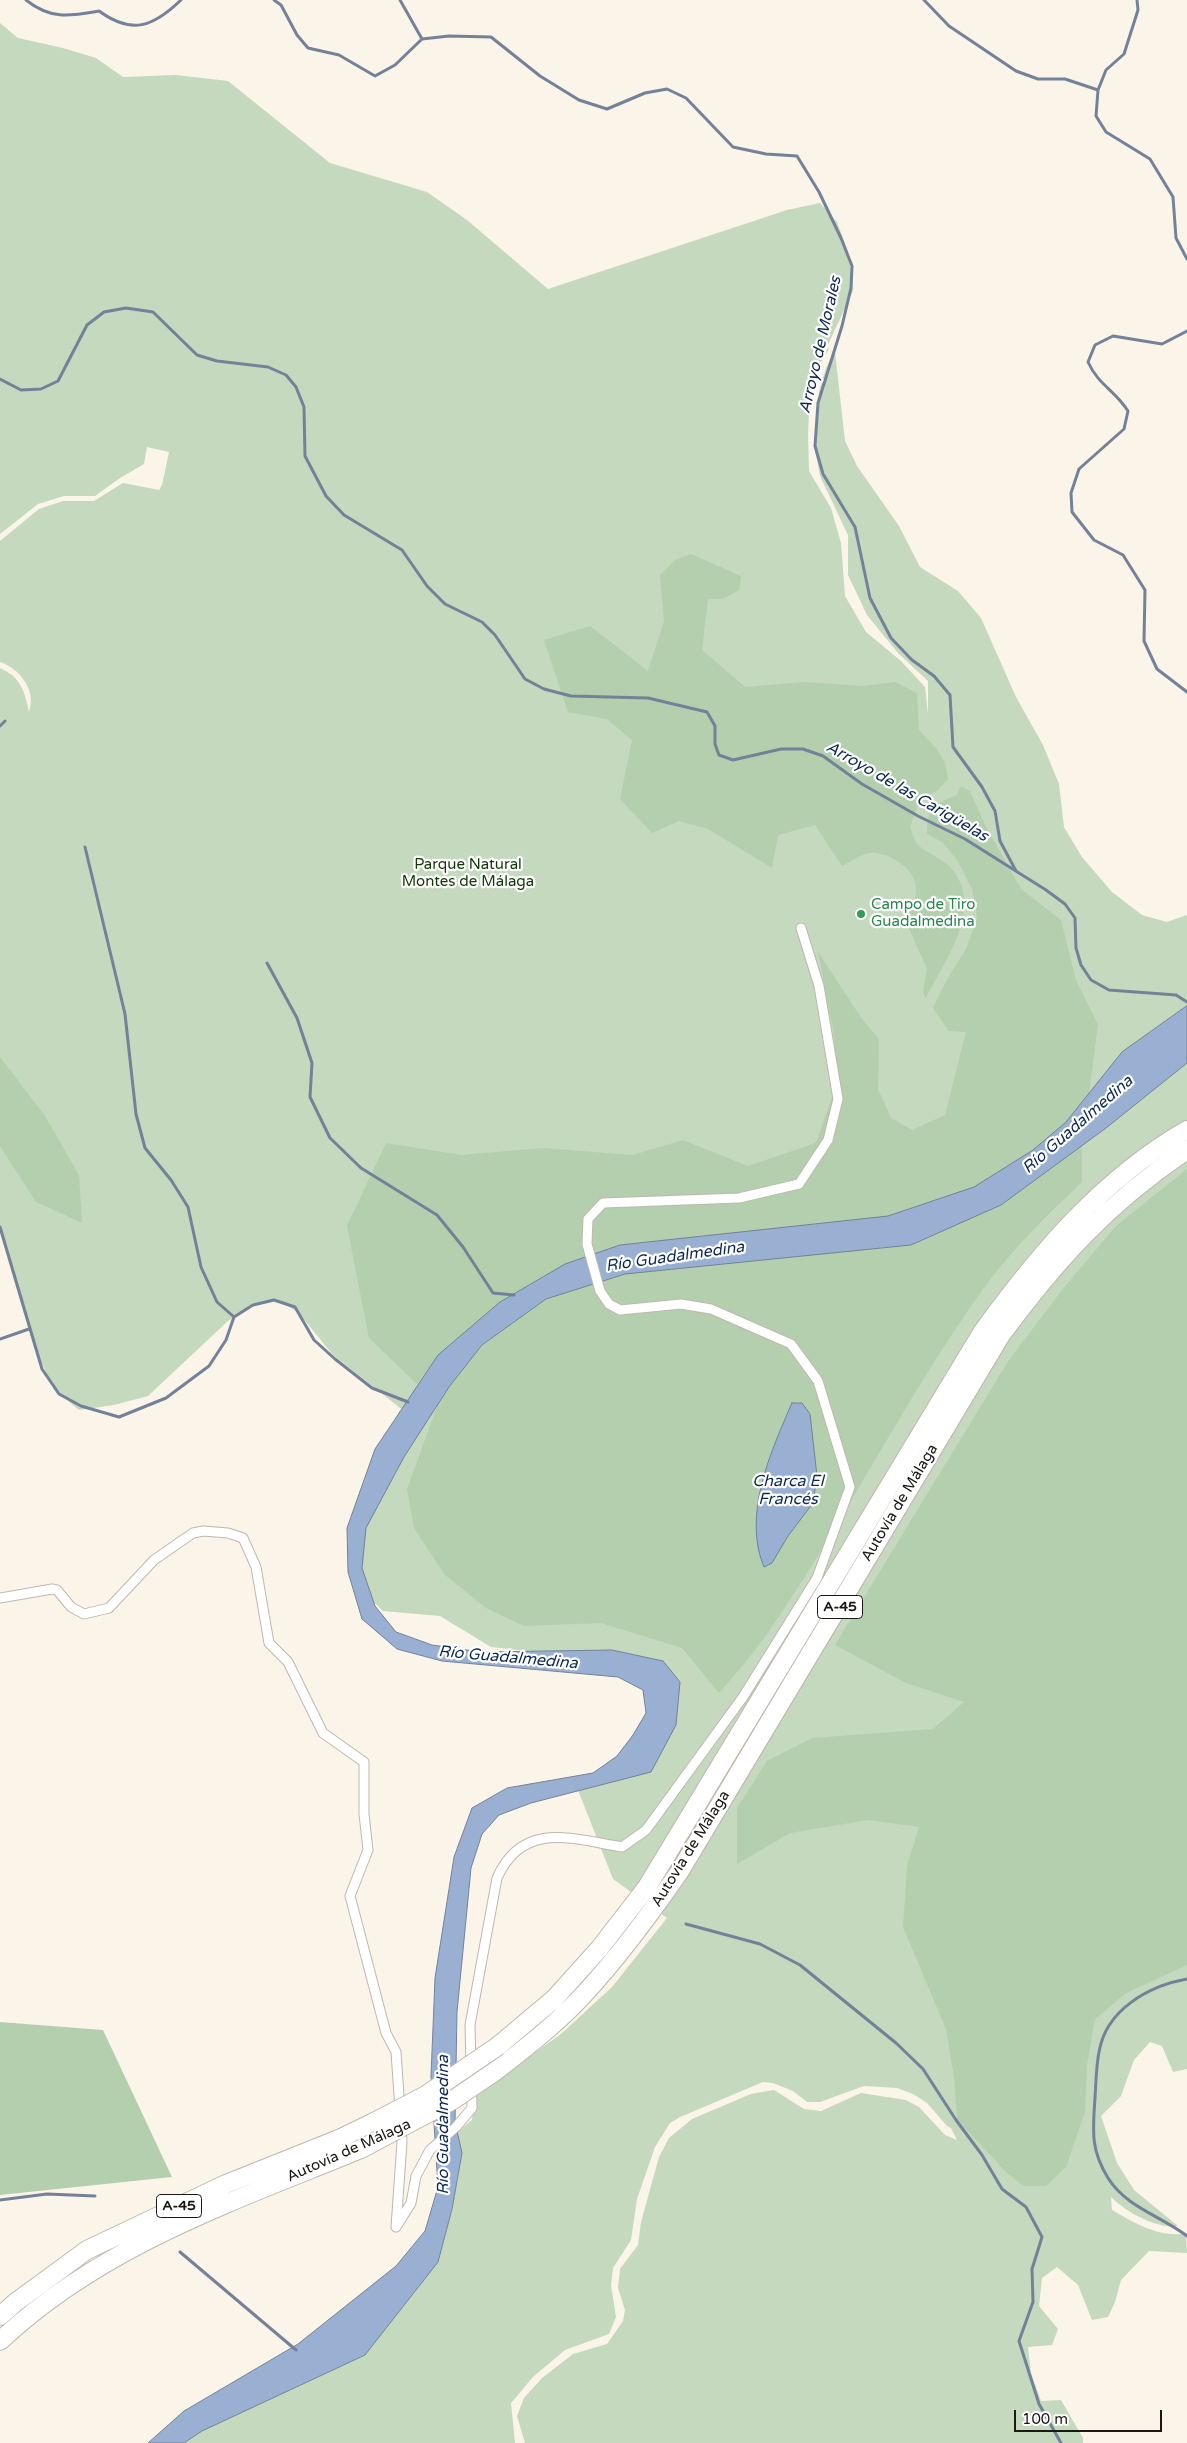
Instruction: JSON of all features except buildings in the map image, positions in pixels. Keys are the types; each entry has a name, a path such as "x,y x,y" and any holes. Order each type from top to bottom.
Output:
{"highway":[{"name":"Autovía de Málaga","path":"0,2316 23,2296 87,2250 226,2184 341,2138 426,2095 472,2066 554,1999 600,1949 647,1887 723,1765 983,1331 1024,1274 1096,1197 1145,1158 1187,1130"},
{"name":"Autovía de Málaga","path":"0,2341 55,2294 104,2262 232,2201 362,2149 454,2100 541,2036 586,1993 638,1932 675,1878 996,1343 1039,1283 1108,1210 1152,1173 1187,1150"}],"street":[{"path":"0,1598 52,1589 57,1590 71,1607 84,1614 109,1608 154,1560 193,1533 203,1531 228,1533 243,1538 256,1567 270,1643 288,1662 323,1733 364,1762 364,1814 368,1850 350,1896 386,2033 396,2052 402,2142 396,2227 411,2203 416,2176 430,2150 456,2127 472,2108 470,2025 497,1878 503,1864 519,1848 551,1836 622,1847 646,1830 743,1697 816,1578 850,1487 818,1380 791,1344 712,1309 681,1304 620,1310 609,1304 600,1291 587,1244 588,1218 603,1203 739,1198 799,1184 804,1177 828,1140 838,1099 818,986 801,928"}],"green space":[{"name":"Parque Natural Montes de Málaga","path":"0,23 18,38 96,58 123,77 176,75 228,81 330,163 427,192 467,220 548,289 787,210 820,203 837,222 849,255 853,291 825,351 830,347 813,376 810,392 808,434 809,471 831,508 841,543 845,596 866,632 901,661 925,687 928,714 928,681 898,653 867,615 848,575 848,535 820,476 815,450 819,392 826,368 835,352 845,441 857,466 899,526 920,567 958,591 981,618 1016,697 1043,745 1059,784 1064,827 1082,857 1112,892 1142,915 1167,922 1187,915 1187,2069 1173,2072 1162,2046 1150,2042 1134,2060 1121,2096 1101,2116 1117,2163 1134,2190 1178,2226 1160,2225 1151,2222 1133,2214 1111,2197 1112,2210 1157,2232 1167,2234 1186,2233 1187,2253 1149,2251 1121,2280 1115,2302 1108,2317 1092,2320 1078,2285 1057,2267 1042,2278 1039,2306 1058,2329 1052,2345 1028,2347 1031,2373 1041,2401 1061,2400 1083,2438 1083,2443 525,2443 517,2416 524,2398 542,2378 573,2354 607,2344 623,2321 625,2310 618,2288 620,2269 638,2245 641,2222 659,2157 669,2138 692,2119 751,2094 774,2090 804,2109 821,2111 861,2093 906,2100 919,2107 945,2135 957,2140 951,2128 947,2126 927,2103 913,2094 897,2088 864,2086 820,2102 807,2102 793,2091 773,2083 763,2082 670,2123 655,2147 637,2199 631,2240 613,2268 611,2285 616,2317 609,2334 565,2350 533,2377 511,2403 515,2443 184,2443 202,2431 365,2355 438,2262 452,2209 462,2154 457,2132 472,2120 474,2096 561,2034 612,1987 667,1918 613,1879 576,1785 660,1728 640,1678 582,1657 491,1647 440,1616 383,1611 358,1587 358,1556 373,1483 409,1415 332,1354 299,1313 276,1299 254,1305 228,1321 148,1396 114,1405 79,1410 54,1389 34,1347 0,1233 0,668 13,676 21,686 29,712 31,696 25,681 20,675 14,669 0,662 0,541 39,509 63,501 94,501 123,483 159,490 162,485 169,452 147,447 144,464 95,496 64,496 38,504 0,534"},
{"path":"691,554 741,576 739,590 723,599 708,599 702,650 745,687 805,682 863,686 895,682 917,693 919,730 936,748 945,763 948,779 938,790 920,800 910,827 918,845 950,867 960,882 964,899 959,933 926,998 923,992 927,968 905,920 914,904 916,888 911,873 905,867 888,856 874,853 864,854 842,866 815,825 778,835 772,868 708,829 679,821 652,833 620,799 632,740 607,719 568,712 544,640 590,626 648,671 664,621 660,575 675,560"},
{"path":"961,786 970,791 985,825 1021,889 1061,920 1076,980 1098,1025 1089,1094 1066,1122 1033,1150 974,1187 888,1216 620,1245 438,1355 417,1384 369,1338 347,1226 386,1143 461,1155 543,1148 633,1155 683,1140 748,1166 816,1143 836,1086 834,1034 818,952 862,1019 879,1039 878,1089 891,1118 912,1130 945,1115 966,1032 949,1031 933,1008 946,981 966,949 977,918 972,889 958,861 942,842 927,834 927,825 933,808 942,801 957,795"},
{"path":"0,1057 45,1116 79,1175 82,1223 36,1202 0,1146"},
{"path":"1082,1145 1082,1182 1018,1246 984,1288 928,1372 797,1589 745,1663 719,1693 682,1648 601,1623 524,1626 486,1608 444,1574 414,1528 407,1489 438,1404 449,1387 482,1346 546,1299 625,1274 783,1258 1001,1205"},
{"path":"1187,1169 1187,1965 1126,1993 1095,2019 1087,2065 1085,2112 1066,2167 1046,2186 1023,2186 1005,2171 957,2119 954,2077 946,2029 903,1927 907,1866 919,1827 868,1820 790,1833 737,1864 737,1808 767,1761 812,1738 933,1729 964,1702 906,1683 835,1645 1009,1360 1062,1290 1116,1226"},
{"path":"0,2022 103,2030 172,2177 0,2195"}],"water":[{"name":"Río Guadalmedina","path":"1187,1006 1187,1063 1106,1128 1001,1205 911,1245 625,1274 546,1299 482,1345 449,1387 404,1457 366,1528 362,1568 375,1606 396,1632 432,1645 481,1652 612,1650 663,1661 680,1682 676,1725 651,1772 531,1803 499,1815 482,1834 471,1868 457,2012 455,2122 462,2153 452,2209 438,2262 365,2355 202,2431 184,2443 148,2443 184,2411 298,2344 396,2266 425,2231 438,2187 431,2076 435,1978 454,1857 472,1808 507,1788 593,1773 617,1756 633,1735 646,1713 643,1690 618,1677 442,1661 397,1649 362,1619 348,1572 347,1528 375,1449 438,1355 500,1302 565,1264 620,1245 888,1216 974,1187 1033,1150 1066,1122 1122,1052"},
{"name":"Charca El Francés","path":"792,1403 802,1403 810,1414 817,1476 813,1503 788,1536 772,1563 764,1567 758,1547 756,1526 758,1505 768,1462"}],"waterway":[{"path":"26,0 52,14 70,15 99,11 111,19 132,25 142,25 151,22 181,0"},
{"path":"274,0 281,5 297,35 308,48 339,55 375,76 395,65 422,39"},
{"name":"Arroyo de Morales","path":"400,0 422,39 449,36 491,37 540,76 579,100 607,109 645,93 667,89 686,98 733,147 766,154 797,156 819,192 852,266 851,288 842,326 818,403 815,446 823,474 855,527 870,598 891,638 912,660 934,676 950,695 953,747 982,787 995,811 1000,841 1016,871"},
{"path":"924,0 949,26 1016,71 1038,79 1065,79 1098,90 1096,116 1106,132 1150,159 1173,197 1176,238 1187,259"},
{"path":"1098,90 1106,70 1124,54 1138,10 1137,0"},
{"name":"Arroyo de las Carigüelas","path":"0,379 21,390 41,389 58,381 87,325 104,312 126,308 153,312 197,355 217,361 268,367 286,375 296,387 304,407 305,456 326,496 344,515 402,550 427,586 445,604 482,622 495,635 525,679 544,689 571,696 648,698 707,712 715,726 715,744 719,755 733,760 781,749 803,749 823,756 862,784 918,816 965,839 1065,904 1075,918 1076,948 1081,965 1091,980 1109,990 1176,995 1187,1002"},
{"path":"1187,331 1162,344 1113,336 1095,345 1088,362 1097,377 1128,411 1124,429 1079,469 1071,493 1072,512 1094,540 1123,555 1145,590 1144,641 1157,669 1187,692"},
{"path":"0,726 5,721"},
{"path":"85,847 125,1014 136,1114 145,1148 171,1180 188,1207 201,1267 217,1302 234,1317"},
{"path":"267,963 297,1018 312,1063 310,1097 330,1138 361,1168 437,1215 463,1247 493,1293 514,1295"},
{"path":"0,1227 42,1369 59,1394 81,1406 119,1417 166,1398 209,1366 226,1340 234,1317 253,1305 274,1300 295,1307 314,1340 372,1388 408,1402"},
{"path":"0,1339 29,1329"},
{"path":"686,1924 760,1944 800,1965 896,2043 923,2069 956,2120 982,2155 1002,2189 1026,2207 1042,2237 1032,2269 1033,2302 1019,2341 1039,2404 1061,2443"},
{"path":"1187,1979 1172,1982 1144,1994 1131,2002 1110,2024 1103,2037 1098,2058 1093,2130 1098,2158 1115,2188 1134,2204 1187,2236"},
{"path":"0,2200 47,2194 95,2196"},
{"path":"180,2252 296,2350"}],"place":[{"name":"Campo de Tiro Guadalmedina","path":"861,914"}]}
